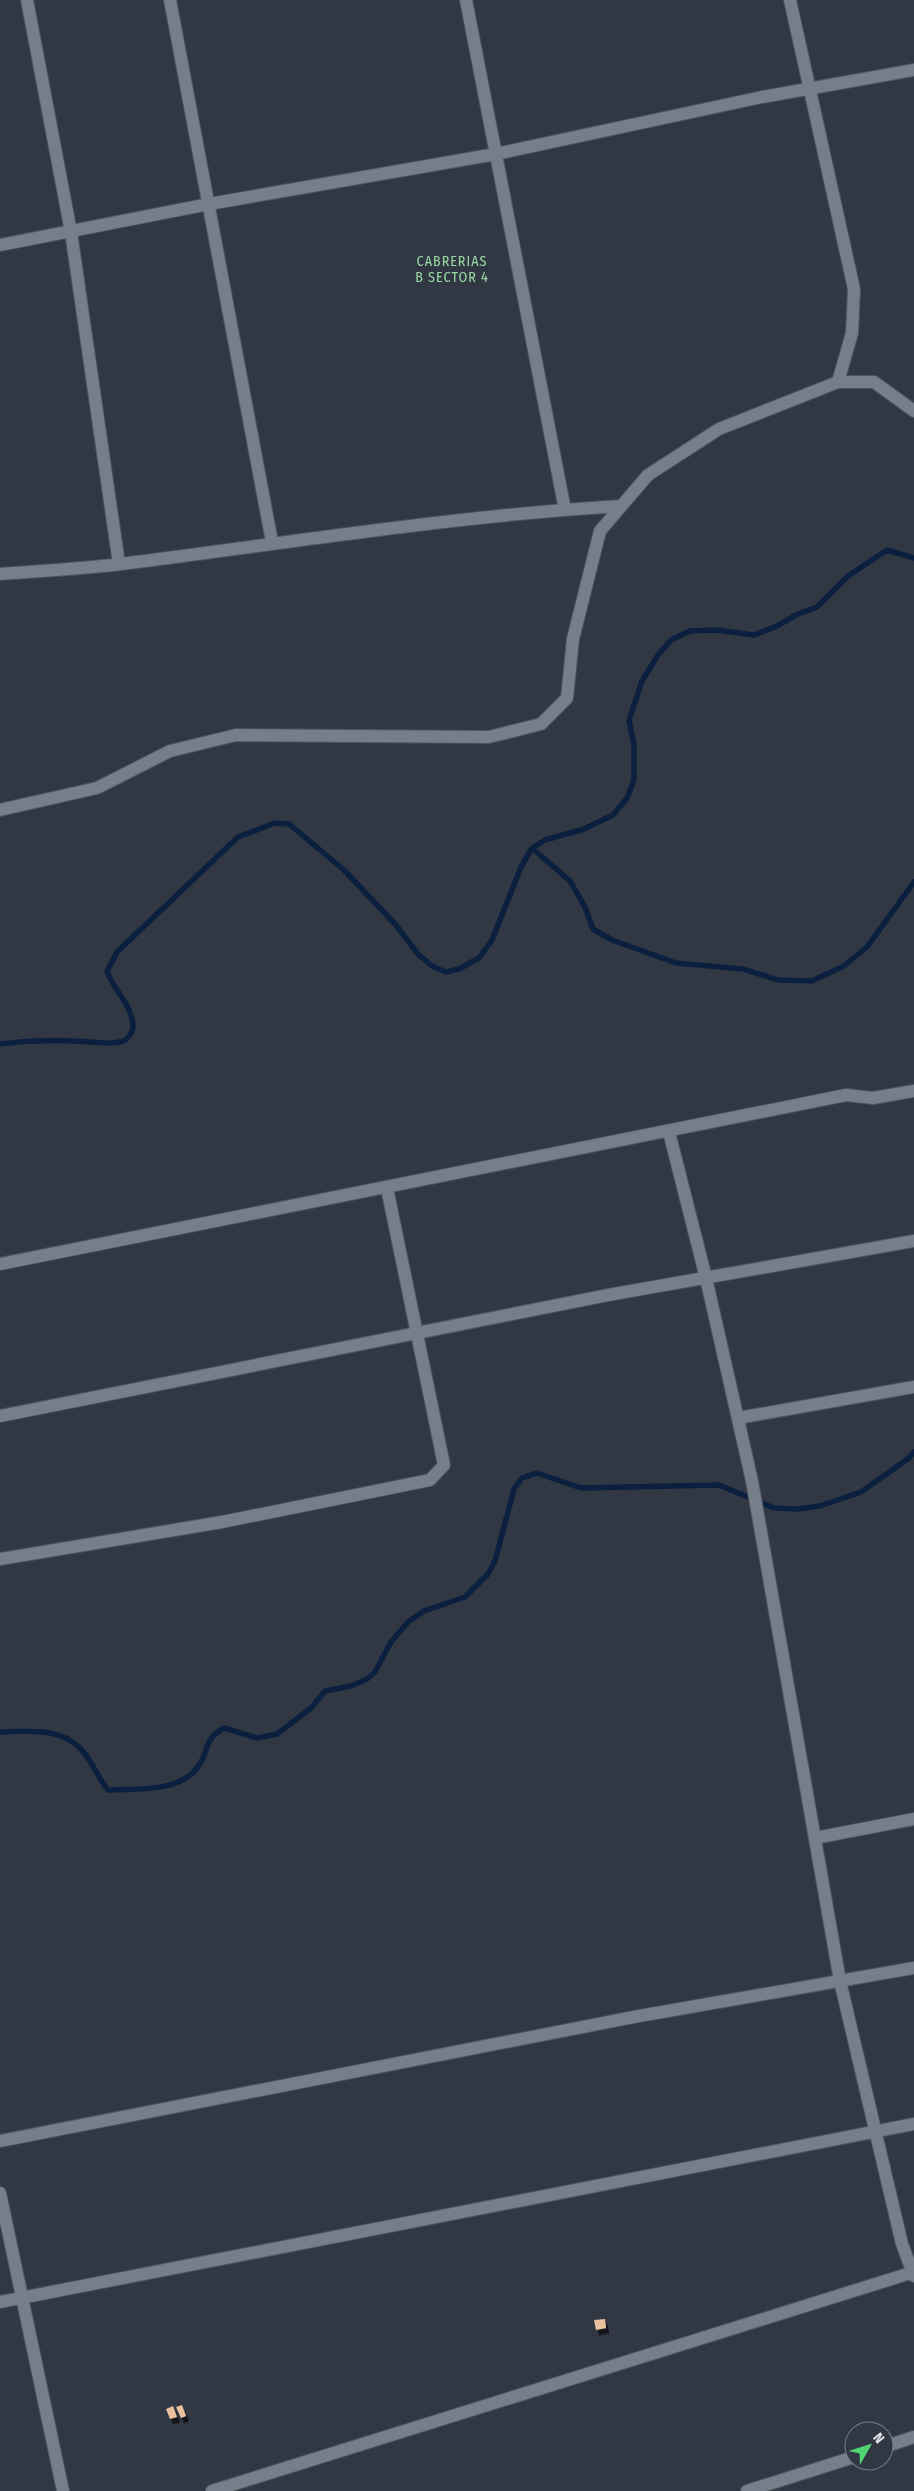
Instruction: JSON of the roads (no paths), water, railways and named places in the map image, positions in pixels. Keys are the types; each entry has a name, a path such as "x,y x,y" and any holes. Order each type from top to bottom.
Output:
{"street":[{"path":"27,0 70,232 119,564"},
{"path":"170,0 272,542"},
{"path":"466,0 565,510"},
{"path":"790,0 854,288 852,333 838,382"},
{"path":"0,245 209,204 496,154 810,89 914,70"},
{"path":"0,810 97,788 170,751 236,735 488,737 541,724 567,698 572,639 600,531 648,475 718,428 838,382 874,382 914,411"},
{"path":"0,574 119,564 272,542 565,510 621,506"},
{"path":"0,1264 669,1132 846,1095 873,1098 914,1091"},
{"path":"212,2491 914,2274 902,2244 840,1981 760,1518 706,1278 669,1132"},
{"path":"0,1559 222,1522 430,1480 444,1465 387,1188"},
{"path":"0,1416 416,1333 914,1241"},
{"path":"738,1418 914,1387"},
{"path":"815,1838 914,1818"},
{"path":"0,2141 639,2016 914,1968"},
{"path":"0,2302 914,2124"},
{"path":"0,2192 63,2491"},
{"path":"894,2444 914,2438"},
{"path":"746,2491 844,2460"}],"waterway":[{"path":"0,1044 27,1041 109,1043 120,1042 127,1038 133,1029 132,1018 107,971 117,952 238,837 275,823 289,824 344,870 396,925 418,954 432,966 446,972 459,969 479,958 492,940 521,867 532,848 545,840 584,829 613,815 627,798 634,780 634,745 629,720 642,681 658,655 671,640 690,631 716,630 754,635 817,607 848,576 887,550 914,558"},
{"path":"532,848 570,881 585,907 593,929 612,940 676,963 743,969 778,980 812,981 844,966 867,947 914,882"},
{"path":"0,1732 46,1732 68,1739 85,1754 108,1790 146,1789 172,1784 184,1780 193,1772 201,1762 211,1739 224,1728 257,1738 277,1734 311,1708 325,1691 351,1686 367,1679 375,1672 391,1642 408,1622 424,1611 465,1597 488,1574 495,1561 514,1489 522,1478 537,1473 581,1488 719,1485 774,1508 798,1509 820,1506 861,1492 909,1458 914,1452"}],"district":[{"name":"CABRERIAS B SECTOR 4","path":"452,270"}]}
